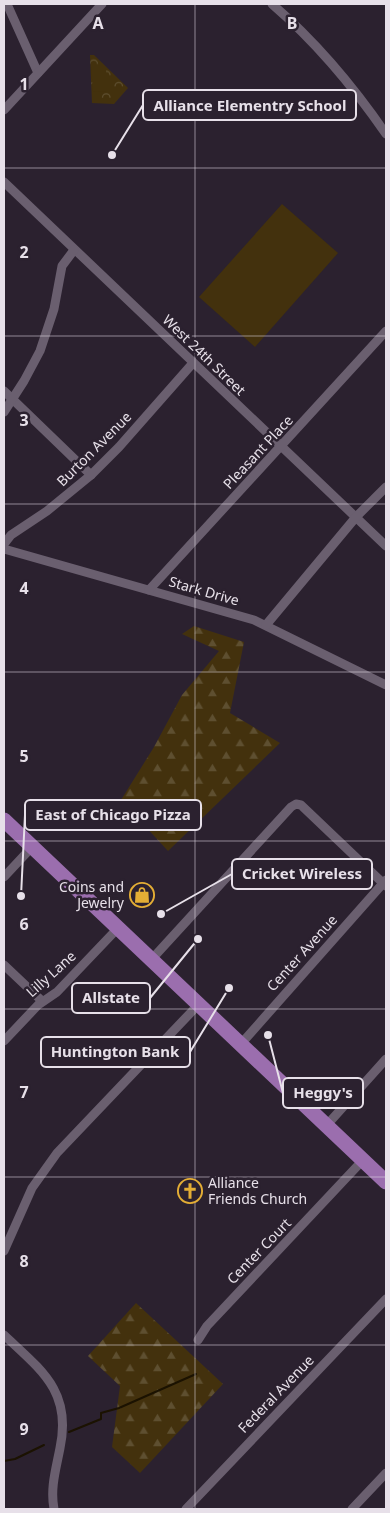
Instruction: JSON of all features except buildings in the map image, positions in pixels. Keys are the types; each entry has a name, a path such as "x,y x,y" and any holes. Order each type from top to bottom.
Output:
{"highway":[{"path":"4,820 386,1182"}],"street":[{"path":"7,4 38,73"},
{"path":"4,110 102,4"},
{"path":"272,4 316,45 349,84 386,134"},
{"name":"West 24th Street","path":"4,182 386,546"},
{"path":"4,412 34,364 54,309 62,266 74,250"},
{"name":"Pleasant Place","path":"149,590 386,331"},
{"name":"Burton Avenue","path":"4,544 10,535 47,511 91,474 119,447 193,363"},
{"path":"4,391 91,474"},
{"path":"266,625 356,517 386,487"},
{"name":"Stark Drive","path":"4,549 266,625 366,677 386,685"},
{"path":"151,960 291,807 296,804 301,806 385,883"},
{"path":"4,877 32,847"},
{"name":"Center Avenue","path":"240,1045 385,883"},
{"name":"Lilly Lane","path":"4,1041 42,1002 56,993 118,928"},
{"path":"4,965 42,1002"},
{"path":"5,1247 32,1188 57,1153 198,1005"},
{"path":"326,1126 386,1059"},
{"name":"Center Court","path":"198,1340 206,1326 363,1160"},
{"name":"Federal Avenue","path":"186,1509 386,1299"},
{"path":"4,1335 48,1378 57,1392 63,1420 63,1434 53,1482 54,1509"},
{"path":"352,1509 386,1473"}],"green space":[{"path":"90,55 94,55 128,88 114,104 92,103"},
{"path":"91,67 106,67 106,92 93,91"},
{"path":"282,204 338,253 255,347 199,297"},
{"path":"194,626 244,642 230,713 280,743 168,851 121,800 154,747 182,695 219,651 182,634"},
{"path":"136,1303 223,1384 140,1473 112,1447 120,1386 88,1356"}],"waterway":[{"path":"69,1432 101,1419 101,1413 119,1408 196,1374"},
{"path":"4,1461 15,1459 44,1445"}],"place":[{"name":"Alliance Elementry School","path":"112,155"},
{"name":"Coins and Jewelry","path":"142,895"},
{"name":"East of Chicago Pizza","path":"21,896"},
{"name":"Cricket Wireless","path":"161,914"},
{"name":"Allstate","path":"198,939"},
{"name":"Huntington Bank","path":"229,988"},
{"name":"Heggy's","path":"268,1035"},
{"name":"Alliance Friends Church","path":"190,1191"}]}
